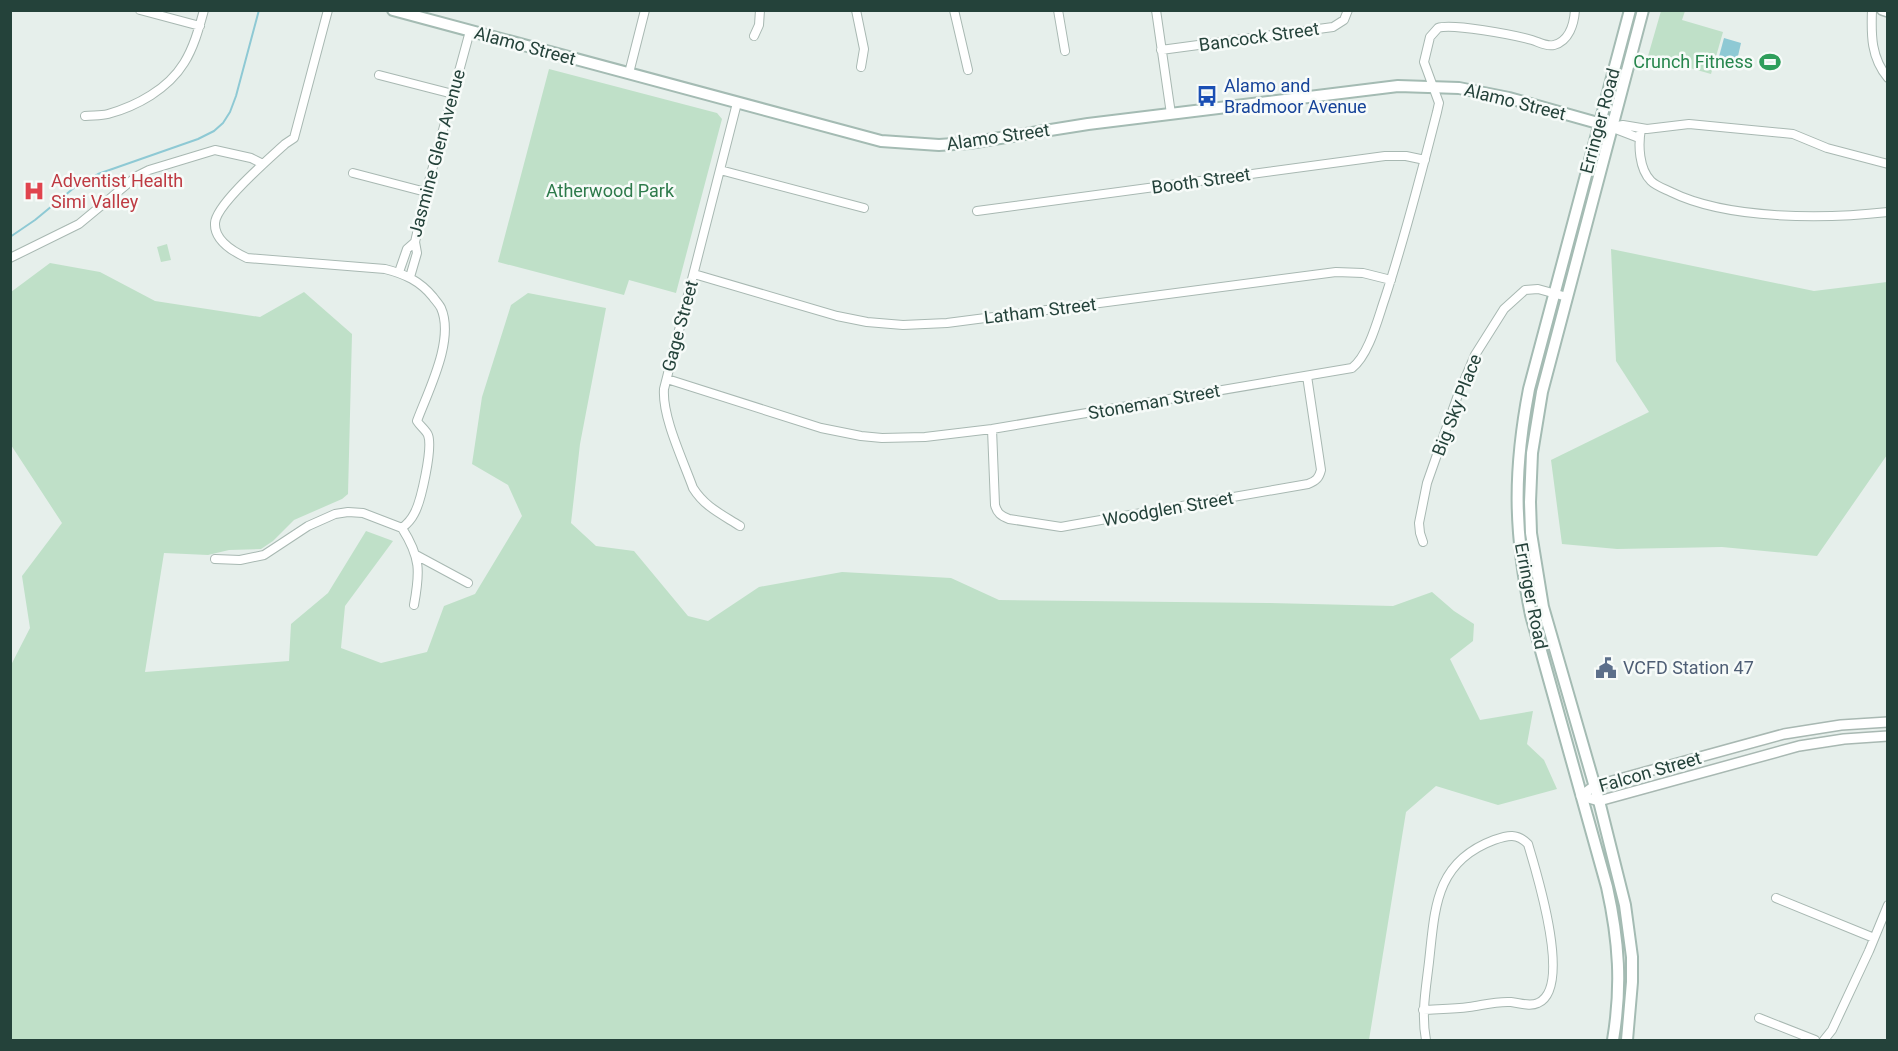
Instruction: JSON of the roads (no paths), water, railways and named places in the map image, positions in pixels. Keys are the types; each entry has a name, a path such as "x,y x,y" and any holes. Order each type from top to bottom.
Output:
{"main road":[{"name":"Alamo Street","path":"393,10 881,141 909,144 969,143 1088,124 1398,86 1459,88 1509,98 1612,127"},
{"name":"Erringer Road","path":"1613,1041 1619,982 1618,946 1607,887 1532,615 1523,573 1518,530 1518,471 1529,388 1630,10"},
{"name":"Erringer Road","path":"1627,1041 1632,982 1626,905 1599,801 1543,607 1531,533 1531,472 1537,418 1643,10"}],"street":[{"path":"140,10 200,26"},
{"path":"85,116 107,114 138,102 161,89 184,63 200,26 204,10"},
{"path":"328,10 294,138 234,192 214,222 221,239 231,250 248,258 385,269 416,280 441,308 445,326 443,350 417,421 428,434 430,446 423,489 416,512 408,524 402,528"},
{"path":"629,73 645,10"},
{"path":"754,36 759,25 760,10"},
{"path":"856,10 864,49 861,67"},
{"path":"954,10 968,70"},
{"path":"1058,10 1065,51"},
{"path":"1156,10 1171,114"},
{"name":"Bancock Street","path":"1161,50 1333,27 1344,20 1348,10"},
{"name":"Stoneman Street","path":"667,379 821,428 882,438 925,437 992,429 1348,369 1357,364 1376,325 1425,160 1438,103 1424,62 1430,37 1438,28 1452,26 1555,45 1569,33 1575,10"},
{"path":"1872,10 1874,50 1887,78"},
{"path":"1882,10 1887,12"},
{"name":"Jasmine Glen Avenue","path":"399,273 407,249 415,242 426,192 470,31"},
{"path":"379,75 453,94"},
{"name":"Gage Street","path":"737,103 664,389 664,407 693,488 706,505 740,526"},
{"name":"Alamo Street","path":"1612,127 1623,125 1641,129 1689,124 1793,134 1827,148 1887,164"},
{"name":"Alamo Street","path":"1612,127 1639,138"},
{"path":"1641,129 1639,138 1645,171 1651,181 1688,200 1779,215 1839,216 1887,212"},
{"path":"10,258 79,224 138,176 149,170 215,150 250,158 263,164"},
{"name":"Booth Street","path":"977,211 1385,156 1406,156 1425,160"},
{"path":"720,170 864,208"},
{"path":"353,173 426,192"},
{"path":"410,277 417,254 415,242"},
{"name":"Latham Street","path":"694,274 837,316 867,322 903,325 947,323 1336,272 1363,273 1391,280"},
{"name":"Big Sky Place","path":"1423,542 1419,533 1419,523 1427,483 1458,395 1475,355 1504,309 1520,294 1530,289 1538,289 1567,297"},
{"name":"Woodglen Street","path":"992,429 994,505 997,512 1009,519 1061,526 1072,525 1314,482 1322,470 1307,376"},
{"path":"215,559 240,560 264,555 308,526 342,513 363,513 402,528 418,559 418,581 414,605"},
{"path":"416,555 468,583"},
{"name":"Falcon Street","path":"1581,796 1594,786 1784,734 1841,725 1887,722"},
{"name":"Falcon Street","path":"1581,796 1599,801 1799,746 1844,739 1887,736"},
{"path":"1423,1010 1509,1002 1532,1005 1546,998 1551,987 1552,976 1549,918 1528,844 1523,839 1507,835 1480,846 1460,860 1445,880 1436,902 1423,1010 1426,1041"},
{"path":"1776,898 1874,938"},
{"path":"1824,1041 1832,1030 1887,904"},
{"path":"1759,1018 1815,1041"}],"water":[{"path":"1724,38 1741,43 1735,69 1717,64"}],"waterway":[{"path":"10,237 75,187 98,174 198,139 214,131 223,123 236,96 259,10"}],"place":[{"name":"Crunch Fitness","path":"1770,62"},
{"name":"Alamo and Bradmoor Avenue","path":"1207,96"},
{"name":"Adventist Health Simi Valley","path":"34,191"},
{"name":"VCFD Station 47","path":"1606,668"}],"park label":[{"name":"Atherwood Park","path":"610,191"}]}
